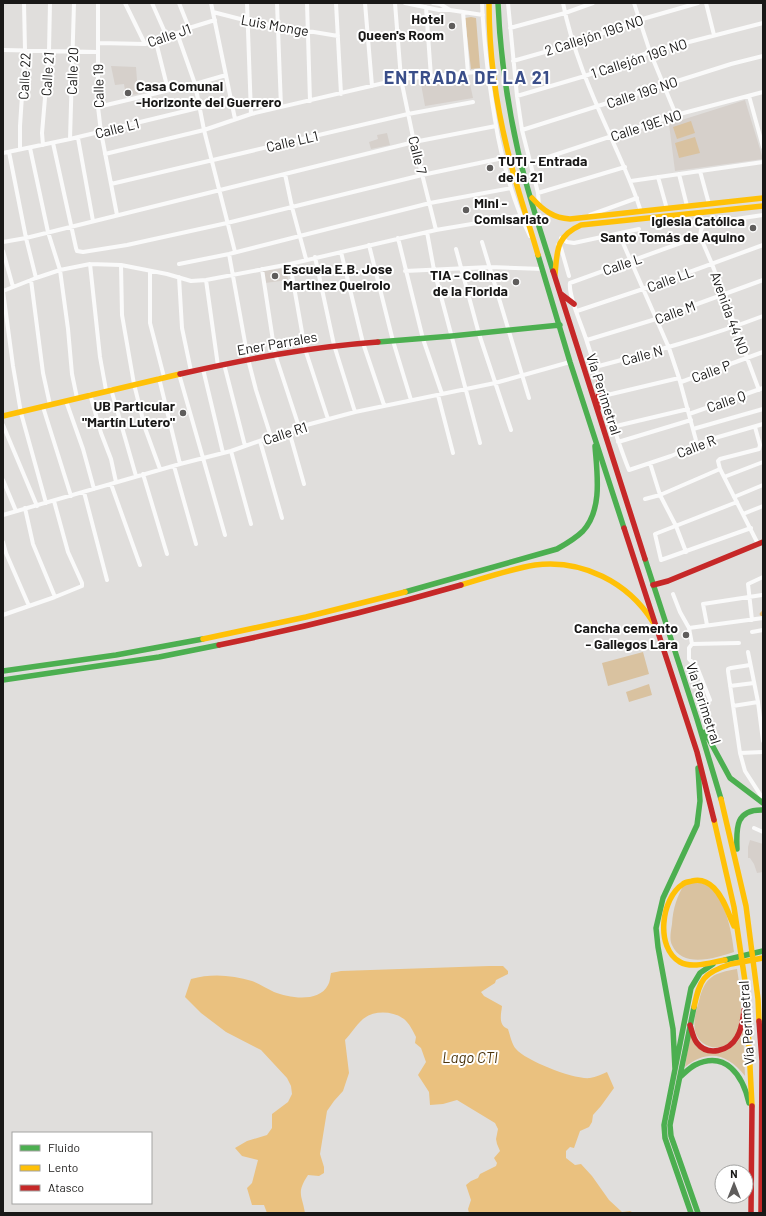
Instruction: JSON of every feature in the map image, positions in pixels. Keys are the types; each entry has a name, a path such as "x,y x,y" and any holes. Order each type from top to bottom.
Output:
{"main road":[{"name":"Vía Perimetral","path":"489,3 492,53 502,122 510,157 570,362 697,752 724,863 746,988 751,1063 753,1131 751,1213"},
{"name":"Vía Perimetral","path":"498,3 499,35 508,100 518,152 536,216 598,413 697,719 722,802 738,869 746,906 758,999 762,1068 761,1213"},
{"path":"531,197 548,213 560,218 580,219 763,198"},
{"path":"742,200 744,209"},
{"path":"555,275 558,245 561,238 572,229 581,225 763,206"},
{"path":"560,292 574,304"},
{"name":"Ener Parrales","path":"3,416 21,413 90,394 191,371 305,349 334,345 479,334 560,325"},
{"path":"598,413 599,380"},
{"path":"3,671 142,650 288,621 428,587 557,549 573,541 587,526 594,514 598,489 595,437"},
{"path":"653,585 668,581 724,557 726,554 761,541"},
{"path":"3,680 159,657 291,630 394,604 531,566 562,564 572,565 592,571 611,580 637,600 645,610 658,632"},
{"path":"428,587 430,594"},
{"path":"697,719 730,778 763,804"},
{"path":"675,1069 673,1029 657,942 656,928 663,898 693,836 698,820 700,801 697,752"},
{"path":"738,869 737,830 741,818 747,811 753,809 763,810"},
{"path":"737,933 720,896 710,884 690,880 681,884 673,892 667,908 664,932 667,948 673,957 680,962 692,965 725,960 763,951"},
{"path":"698,1213 671,1136 670,1125 696,993 701,981 710,972 731,964 763,958"},
{"path":"690,1213 665,1138 664,1125 671,1084 694,982 699,974 706,968 725,960"},
{"path":"690,1025 695,1039 703,1048 719,1051 728,1048 736,1039 742,1025 746,988"},
{"path":"758,999 763,1018"},
{"path":"680,1077 695,1065 706,1062 720,1062 733,1068 742,1080 747,1094 753,1131"},
{"path":"671,1084 674,1086 678,1085"},
{"path":"666,1112 673,1112"},
{"path":"762,1177 763,1166"},
{"path":"684,1195 691,1192"}],"street":[{"name":"Calle 22","path":"20,149 25,50 24,3"},
{"name":"Calle 21","path":"43,145 42,133 49,51 50,3"},
{"name":"Calle 20","path":"70,139 74,3"},
{"name":"Calle 19","path":"98,3 98,107 105,154 118,215"},
{"path":"125,3 145,44"},
{"path":"152,3 167,37"},
{"path":"179,3 189,28"},
{"path":"211,3 235,119"},
{"path":"247,3 251,114"},
{"path":"277,3 281,107"},
{"path":"307,3 310,100"},
{"path":"336,3 341,94"},
{"path":"365,3 372,86"},
{"name":"Calle 7","path":"395,3 401,80 414,142 436,230"},
{"path":"405,3 421,5 439,10 450,10 483,15"},
{"path":"433,3 440,4 450,10"},
{"name":"Vía Perimetral","path":"482,3 487,71 502,158 519,216 535,246"},
{"path":"508,3 512,61 522,130 538,193 539,206 536,216"},
{"path":"563,3 573,44 610,137 632,181 641,212"},
{"path":"510,28 565,13 593,3"},
{"path":"634,3 650,52 676,115"},
{"name":"2 Callejón 19G NO","path":"512,61 573,44 639,20 698,3"},
{"path":"706,3 714,35"},
{"path":"426,7 431,77"},
{"name":"Luis Monge","path":"213,12 248,21 338,36"},
{"path":"463,12 468,74"},
{"name":"Calle J1","path":"98,43 145,44 156,42 189,28 215,20"},
{"name":"1 Callejón 19G NO","path":"517,96 585,76 650,52 763,23"},
{"path":"177,33 195,84 218,190 235,252"},
{"path":"156,42 168,90"},
{"path":"3,50 98,52"},
{"name":"Calle 19G NO","path":"522,130 731,64 763,56"},
{"path":"105,154 204,130 251,114 372,86 401,80 487,71"},
{"path":"98,107 195,84 226,75"},
{"name":"Calle 19E NO","path":"530,163 676,115 763,92"},
{"path":"749,96 761,131 763,147"},
{"name":"Calle L1","path":"3,153 78,138 231,100"},
{"name":"Calle LL1","path":"111,184 408,114 473,102"},
{"path":"3,242 26,238 414,142 496,126"},
{"path":"78,138 93,221"},
{"path":"53,143 78,251 83,252 127,245 227,223 422,175 502,158"},
{"path":"30,148 48,232 60,270 72,374 77,398"},
{"path":"9,152 26,238 36,278"},
{"path":"632,181 763,162"},
{"path":"538,193 625,167"},
{"path":"700,171 709,204"},
{"path":"285,174 306,259"},
{"path":"679,174 687,206"},
{"path":"658,177 667,209"},
{"path":"179,264 229,254 430,203 511,188"},
{"path":"580,219 637,198"},
{"path":"700,236 700,230 704,225 709,223 763,215"},
{"path":"46,503 21,413 3,291 60,270 90,264 121,265 179,277 191,281 206,280 290,264 306,259 426,232 519,216"},
{"path":"561,238 567,242 574,243 639,229"},
{"path":"426,232 434,270 480,443"},
{"path":"619,234 669,348 680,380 697,444"},
{"name":"Calle L","path":"560,292 570,287 570,283 572,282 700,236"},
{"name":"Avenida 44 NO","path":"700,236 747,358 761,389"},
{"path":"398,238 422,338 440,394 453,453"},
{"path":"482,242 510,331 521,376 529,398"},
{"path":"369,245 392,341 411,400"},
{"path":"558,245 561,248 569,276"},
{"name":"Calle LL","path":"576,311 643,289 763,245"},
{"path":"456,249 479,334 511,430"},
{"path":"3,251 13,287"},
{"path":"341,252 363,343 384,405"},
{"path":"229,254 248,359 271,437"},
{"path":"315,258 334,345 355,412"},
{"path":"90,264 100,357 136,476"},
{"path":"290,264 305,349 328,420"},
{"path":"121,265 122,315 134,384 145,428 160,469"},
{"path":"405,271 490,267 542,269"},
{"path":"262,269 275,354 299,427"},
{"path":"150,271 150,323 180,464"},
{"path":"179,277 182,328 191,371"},
{"path":"31,280 46,406 71,496"},
{"path":"206,280 221,365 245,446"},
{"name":"Calle M","path":"587,340 656,319 763,280"},
{"path":"570,287 576,311 587,340 612,427 618,442 691,420"},
{"name":"Calle N","path":"595,367 669,348 736,327 763,316"},
{"name":"Calle P","path":"604,396 680,380 763,352"},
{"name":"Calle R1","path":"3,515 160,469 231,451 299,427 384,405 495,383 570,362"},
{"path":"203,369 223,453"},
{"path":"179,374 225,535"},
{"name":"Calle Q","path":"612,427 688,411 761,389"},
{"path":"90,394 100,433 111,459 114,483 140,565"},
{"path":"66,401 83,449 94,489"},
{"path":"693,430 763,409"},
{"name":"Calle R","path":"618,442 629,470 708,440 763,424"},
{"path":"3,425 37,506"},
{"path":"755,427 760,444 757,451 720,459 718,461 720,469 736,502 751,528 761,541"},
{"path":"289,430 304,484"},
{"path":"260,441 282,518"},
{"path":"231,451 251,524"},
{"path":"724,477 763,462"},
{"path":"650,463 660,495 676,526 686,552"},
{"path":"174,466 196,544"},
{"path":"645,499 660,495 720,469"},
{"path":"143,474 167,554"},
{"path":"3,480 16,511"},
{"path":"734,497 763,485"},
{"path":"84,492 107,580"},
{"path":"3,614 55,597 80,587 82,584 68,552 54,501"},
{"path":"736,502 655,534 661,560 751,528"},
{"path":"743,514 763,506"},
{"path":"25,508 32,544 55,597"},
{"path":"3,542 29,606"},
{"path":"752,620 748,584 763,577"},
{"path":"673,594 680,612 689,628 692,644 689,648 689,659 697,667 710,700"},
{"path":"707,625 703,604 762,595"},
{"path":"689,628 763,618"},
{"path":"752,632 763,630"},
{"path":"692,644 740,643"},
{"path":"748,652 761,710 763,741"},
{"path":"750,665 728,669 740,753 745,771 763,799"},
{"path":"730,686 754,683"},
{"path":"733,706 758,702"},
{"path":"740,753 763,752"},
{"path":"754,828 763,832"}],"shaded area":[{"path":"465,18 476,18 480,68 471,69"},
{"path":"111,66 136,67 138,94 131,95 130,90 125,90 124,84 115,85"},
{"path":"469,79 473,98 425,106 421,84"},
{"path":"745,100 763,159 675,171 669,124"},
{"path":"691,121 695,133 677,139 673,127"},
{"path":"387,133 390,145 371,149 369,142 378,139 377,135"},
{"path":"695,137 700,153 679,158 675,143"},
{"name":"Escuela E.B. Jose Martinez Queirolo","path":"286,268 288,280 265,283 263,271"},
{"path":"643,652 649,674 608,686 602,663"},
{"path":"649,684 652,695 629,702 626,692"},
{"path":"750,840 763,844 763,872 757,873 754,864 750,858 748,858 748,847"},
{"path":"696,882 706,884 713,889 723,905 729,925 734,952 709,959 691,959 683,957 672,945 671,932 674,907 685,883"},
{"path":"737,969 741,1009 737,1033 733,1040 721,1047 709,1046 698,1038 694,1027 701,993 704,986 716,974"},
{"path":"743,1028 745,1076 731,1062 717,1056 709,1056 693,1061 685,1067 690,1035 711,1052 737,1042 741,1037"}],"water":[{"name":"Lago CTI","path":"503,966 508,971 508,974 496,980 495,983 481,992 484,996 502,1006 501,1022 508,1029 512,1042 521,1054 551,1069 583,1078 590,1078 607,1072 614,1088 593,1115 592,1122 589,1127 580,1131 574,1148 570,1147 566,1151 566,1158 575,1165 581,1164 592,1176 609,1200 622,1212 630,1211 634,1213 469,1213 468,1209 471,1200 466,1185 478,1178 480,1174 496,1166 497,1163 494,1158 500,1151 496,1139 498,1129 495,1123 457,1100 443,1104 430,1105 429,1092 418,1075 426,1062 421,1048 415,1043 416,1037 404,1019 400,1016 389,1013 378,1013 367,1016 358,1024 345,1040 349,1073 343,1091 327,1111 320,1154 324,1167 324,1173 319,1176 308,1175 302,1186 301,1194 305,1213 267,1213 264,1205 252,1205 247,1188 252,1183 258,1160 242,1156 235,1148 247,1141 267,1135 272,1128 272,1114 288,1102 292,1094 291,1086 287,1078 261,1050 226,1032 201,1013 185,997 191,979 214,975 237,977 252,981 280,994 303,998 318,995 324,991 329,984 331,973 341,971"}],"traffic: fast":[{"path":"498,3 502,59 514,133 534,212 553,271"},
{"path":"538,255 570,362 624,528"},
{"path":"378,342 560,325"},
{"path":"405,592 557,549 577,536 583,531 594,512 597,490 595,446"},
{"path":"645,559 697,719 721,799"},
{"path":"3,671 116,655 203,639"},
{"path":"3,680 159,657 219,645"},
{"path":"705,732 730,778 763,803"},
{"path":"675,1069 673,1029 656,928 663,898 697,825 700,801 698,768"},
{"path":"737,849 738,827 743,816 754,810 763,810"},
{"path":"725,960 763,951"},
{"path":"691,1213 665,1138 664,1125 691,988 700,973 713,964"},
{"path":"694,1007 670,1125 671,1136 698,1213"},
{"path":"680,1077 693,1066 706,1061 724,1063 737,1075 749,1103"}],"traffic: slow":[{"path":"489,3 490,42 500,118 516,181 538,255"},
{"path":"532,198 549,213 558,217 570,219 763,198"},
{"path":"555,275 556,259 562,239 573,229 581,225 763,206"},
{"path":"3,416 180,374"},
{"path":"461,585 507,571 535,565 553,564 570,566 602,576 617,585 631,595 653,622"},
{"path":"203,639 306,617 405,592"},
{"path":"721,799 746,906 758,999 759,1021"},
{"path":"714,820 734,907 746,988 752,1106"},
{"path":"725,960 696,965 680,962 672,955 667,946 664,935 666,911 670,900 683,884 695,880 701,881 709,884 717,892 723,901 734,926"},
{"path":"731,964 763,958"},
{"path":"694,1007 698,990 704,978 714,971 731,964"}],"traffic: jam":[{"path":"553,271 645,559"},
{"path":"561,294 574,304"},
{"path":"180,374 278,354 378,342"},
{"path":"598,409 599,380"},
{"path":"624,528 697,752 714,820"},
{"path":"653,585 668,581 763,542"},
{"path":"219,645 341,617 461,585"},
{"path":"690,1025 694,1039 702,1047 712,1051 724,1049 729,1046 739,1034 744,1010"},
{"path":"759,1021 762,1061 761,1213"},
{"path":"751,1213 752,1106"}],"place":[{"name":"Hotel Queen's Room","path":"452,26"},
{"name":"Casa Comunal -Horizonte del Guerrero","path":"128,93"},
{"name":"TUTI - Entrada de la 21","path":"490,168"},
{"name":"Mini - Comisariato","path":"466,210"},
{"name":"Iglesia Católica Santo Tomás de Aquino","path":"753,228"},
{"name":"Escuela E.B. Jose Martinez Queirolo","path":"275,276"},
{"name":"TIA - Colinas de la Florida","path":"516,282"},
{"name":"UB Particular \"Martín Lutero\"","path":"183,413"},
{"name":"Cancha cemento - Gallegos Lara","path":"686,635"}],"district":[{"name":"ENTRADA DE LA 21","path":"467,77"}]}
